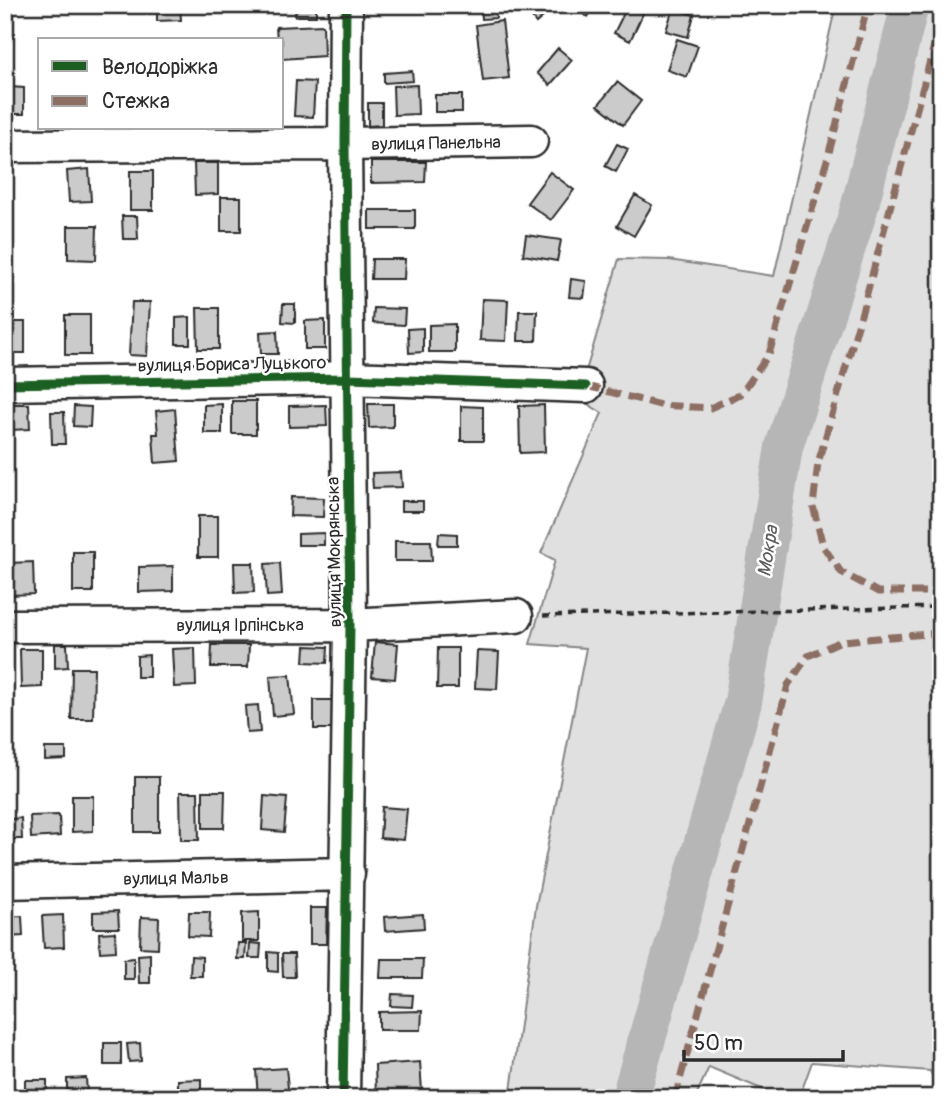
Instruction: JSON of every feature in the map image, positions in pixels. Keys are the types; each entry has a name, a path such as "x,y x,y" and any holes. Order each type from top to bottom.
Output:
{"street":[{"name":"вулиця Мокрянська","path":"344,1098 350,625 346,5"},
{"name":"вулиця Панельна","path":"5,146 531,141"},
{"name":"вулиця Бориса Луцького","path":"5,384 348,378 586,386"},
{"name":"вулиця Ірпінська","path":"5,626 350,625 516,617"},
{"name":"вулиця Мальв","path":"5,882 348,874"}],"path":[{"path":"516,617 941,607"}],"shaded area":[{"path":"836,5 941,5 941,1091 930,1071 812,1062 799,1098 783,1098 709,1067 695,1098 510,1098 536,906 586,648 530,644 555,560 541,553 602,413 578,398 619,259 669,260 774,276"}],"building":[{"path":"157,5 180,5 181,20 157,21"},
{"path":"296,5 316,5 316,16 295,16"},
{"path":"481,5 495,5 496,18 482,19"},
{"path":"522,5 545,5 550,11 536,23"},
{"path":"595,5 588,17 571,7"},
{"path":"628,5 647,5 630,41 614,33"},
{"path":"673,8 694,15 688,37 666,31"},
{"path":"502,21 509,78 483,81 476,25"},
{"path":"323,25 324,56 284,59 284,38 277,38 276,27"},
{"path":"677,39 698,46 687,77 667,70"},
{"path":"558,48 572,60 550,85 537,73"},
{"path":"412,71 413,81 384,83 384,73"},
{"path":"296,81 315,82 313,117 294,116"},
{"path":"617,82 641,101 623,125 598,105"},
{"path":"417,85 418,114 394,115 393,86"},
{"path":"10,87 24,88 24,114 11,114"},
{"path":"435,95 462,95 462,112 435,112"},
{"path":"368,103 382,103 382,125 368,126"},
{"path":"617,144 628,149 616,172 605,166"},
{"path":"371,162 426,162 425,182 371,183"},
{"path":"194,163 218,163 218,194 195,195"},
{"path":"89,169 91,201 69,202 67,171"},
{"path":"130,171 153,171 153,210 130,210"},
{"path":"550,172 574,190 551,220 527,203"},
{"path":"635,195 652,205 634,236 617,226"},
{"path":"221,197 241,197 241,231 221,231"},
{"path":"369,210 415,210 415,229 369,229"},
{"path":"122,216 137,216 138,239 123,239"},
{"path":"68,226 97,226 96,260 68,259"},
{"path":"526,235 561,240 557,261 523,255"},
{"path":"372,259 405,259 404,279 371,279"},
{"path":"571,279 586,281 584,298 569,297"},
{"path":"482,299 508,300 506,341 480,340"},
{"path":"132,302 150,302 147,356 129,355"},
{"path":"283,304 295,304 295,323 282,322"},
{"path":"197,308 219,308 219,349 198,349"},
{"path":"374,308 405,309 404,325 373,323"},
{"path":"519,311 537,311 536,341 518,341"},
{"path":"65,315 90,315 90,355 65,355"},
{"path":"190,317 190,344 176,344 176,318"},
{"path":"325,320 325,349 305,349 305,321"},
{"path":"7,322 25,322 25,353 7,353"},
{"path":"455,324 455,352 429,352 429,325"},
{"path":"423,328 423,352 409,353 408,329"},
{"path":"277,331 278,354 261,354 260,332"},
{"path":"232,401 256,401 256,434 232,434"},
{"path":"10,404 29,404 30,429 11,430"},
{"path":"222,404 222,433 204,433 204,405"},
{"path":"368,404 393,404 393,427 369,428"},
{"path":"326,405 327,426 289,427 289,406"},
{"path":"544,405 545,452 520,453 519,406"},
{"path":"74,406 91,407 90,427 73,426"},
{"path":"461,406 483,407 483,441 461,441"},
{"path":"175,409 179,461 155,463 153,434 158,434 156,411"},
{"path":"51,412 64,412 65,444 52,444"},
{"path":"401,472 402,487 373,488 372,473"},
{"path":"291,497 324,498 323,517 290,516"},
{"path":"401,501 423,501 423,511 401,511"},
{"path":"198,516 218,516 218,557 198,557"},
{"path":"324,533 324,545 298,545 298,534"},
{"path":"439,533 457,534 457,545 438,545"},
{"path":"395,541 431,541 432,561 395,561"},
{"path":"73,552 93,552 93,592 73,592"},
{"path":"33,562 34,594 9,595 8,563"},
{"path":"234,563 253,563 254,592 235,593"},
{"path":"280,563 282,595 267,596 265,564"},
{"path":"173,566 173,591 139,592 139,567"},
{"path":"375,642 398,644 395,679 372,677"},
{"path":"55,644 67,644 68,667 55,668"},
{"path":"212,645 249,645 248,667 211,667"},
{"path":"305,646 328,647 327,663 304,662"},
{"path":"195,648 196,686 174,687 172,649"},
{"path":"438,648 458,648 458,688 437,688"},
{"path":"20,649 42,649 42,687 21,688"},
{"path":"477,651 499,652 497,689 475,688"},
{"path":"149,655 149,677 137,677 137,656"},
{"path":"72,668 94,668 93,719 71,719"},
{"path":"290,675 294,714 273,716 270,676"},
{"path":"314,700 333,700 333,729 314,729"},
{"path":"258,705 260,732 247,733 245,706"},
{"path":"45,748 66,748 66,759 45,760"},
{"path":"135,777 159,777 159,832 135,832"},
{"path":"203,791 225,791 224,828 203,828"},
{"path":"180,792 198,792 199,840 181,840"},
{"path":"72,796 93,796 93,831 72,832"},
{"path":"264,796 287,798 284,832 262,830"},
{"path":"382,807 407,809 404,840 380,838"},
{"path":"59,815 60,836 31,838 30,816"},
{"path":"21,818 22,839 11,839 11,819"},
{"path":"310,908 327,908 326,944 310,944"},
{"path":"118,911 119,928 93,928 93,912"},
{"path":"189,912 210,912 209,937 188,936"},
{"path":"259,912 259,941 242,941 242,913"},
{"path":"423,914 424,928 385,931 384,917"},
{"path":"63,915 64,947 44,948 42,916"},
{"path":"22,916 23,936 5,937 5,917"},
{"path":"141,917 159,918 158,948 140,947"},
{"path":"115,932 116,951 100,952 99,933"},
{"path":"238,943 246,943 245,959 237,959"},
{"path":"250,943 261,944 260,958 249,958"},
{"path":"268,952 278,953 278,972 268,971"},
{"path":"5,953 10,953 10,978 5,978"},
{"path":"150,954 150,983 139,983 138,955"},
{"path":"282,954 294,954 295,977 283,977"},
{"path":"191,956 202,957 202,976 190,976"},
{"path":"134,958 134,979 124,979 124,959"},
{"path":"381,959 423,959 422,978 380,978"},
{"path":"392,994 413,995 412,1007 391,1006"},
{"path":"422,1011 421,1030 379,1030 379,1012"},
{"path":"104,1043 121,1043 121,1065 104,1065"},
{"path":"140,1043 141,1061 129,1062 127,1044"},
{"path":"420,1062 422,1091 376,1094 375,1065"},
{"path":"286,1068 289,1098 258,1098 256,1070"},
{"path":"86,1078 87,1094 67,1095 67,1079"},
{"path":"201,1079 201,1098 178,1098 178,1080"},
{"path":"25,1080 47,1080 47,1098 25,1098"}],"waterway":[{"name":"Мокра","path":"630,1098 743,702 784,447 859,209 910,5"}],"marked path":[{"path":"586,386 660,405 710,408 741,394 769,354 827,160 868,5"},
{"path":"941,20 818,463 813,506 823,546 841,572 878,592 941,592"},
{"path":"675,1098 788,685 808,656 841,641 941,633"}],"cycle path":[{"path":"343,1098 350,625 346,5"},
{"path":"5,384 348,378 586,386"}]}
